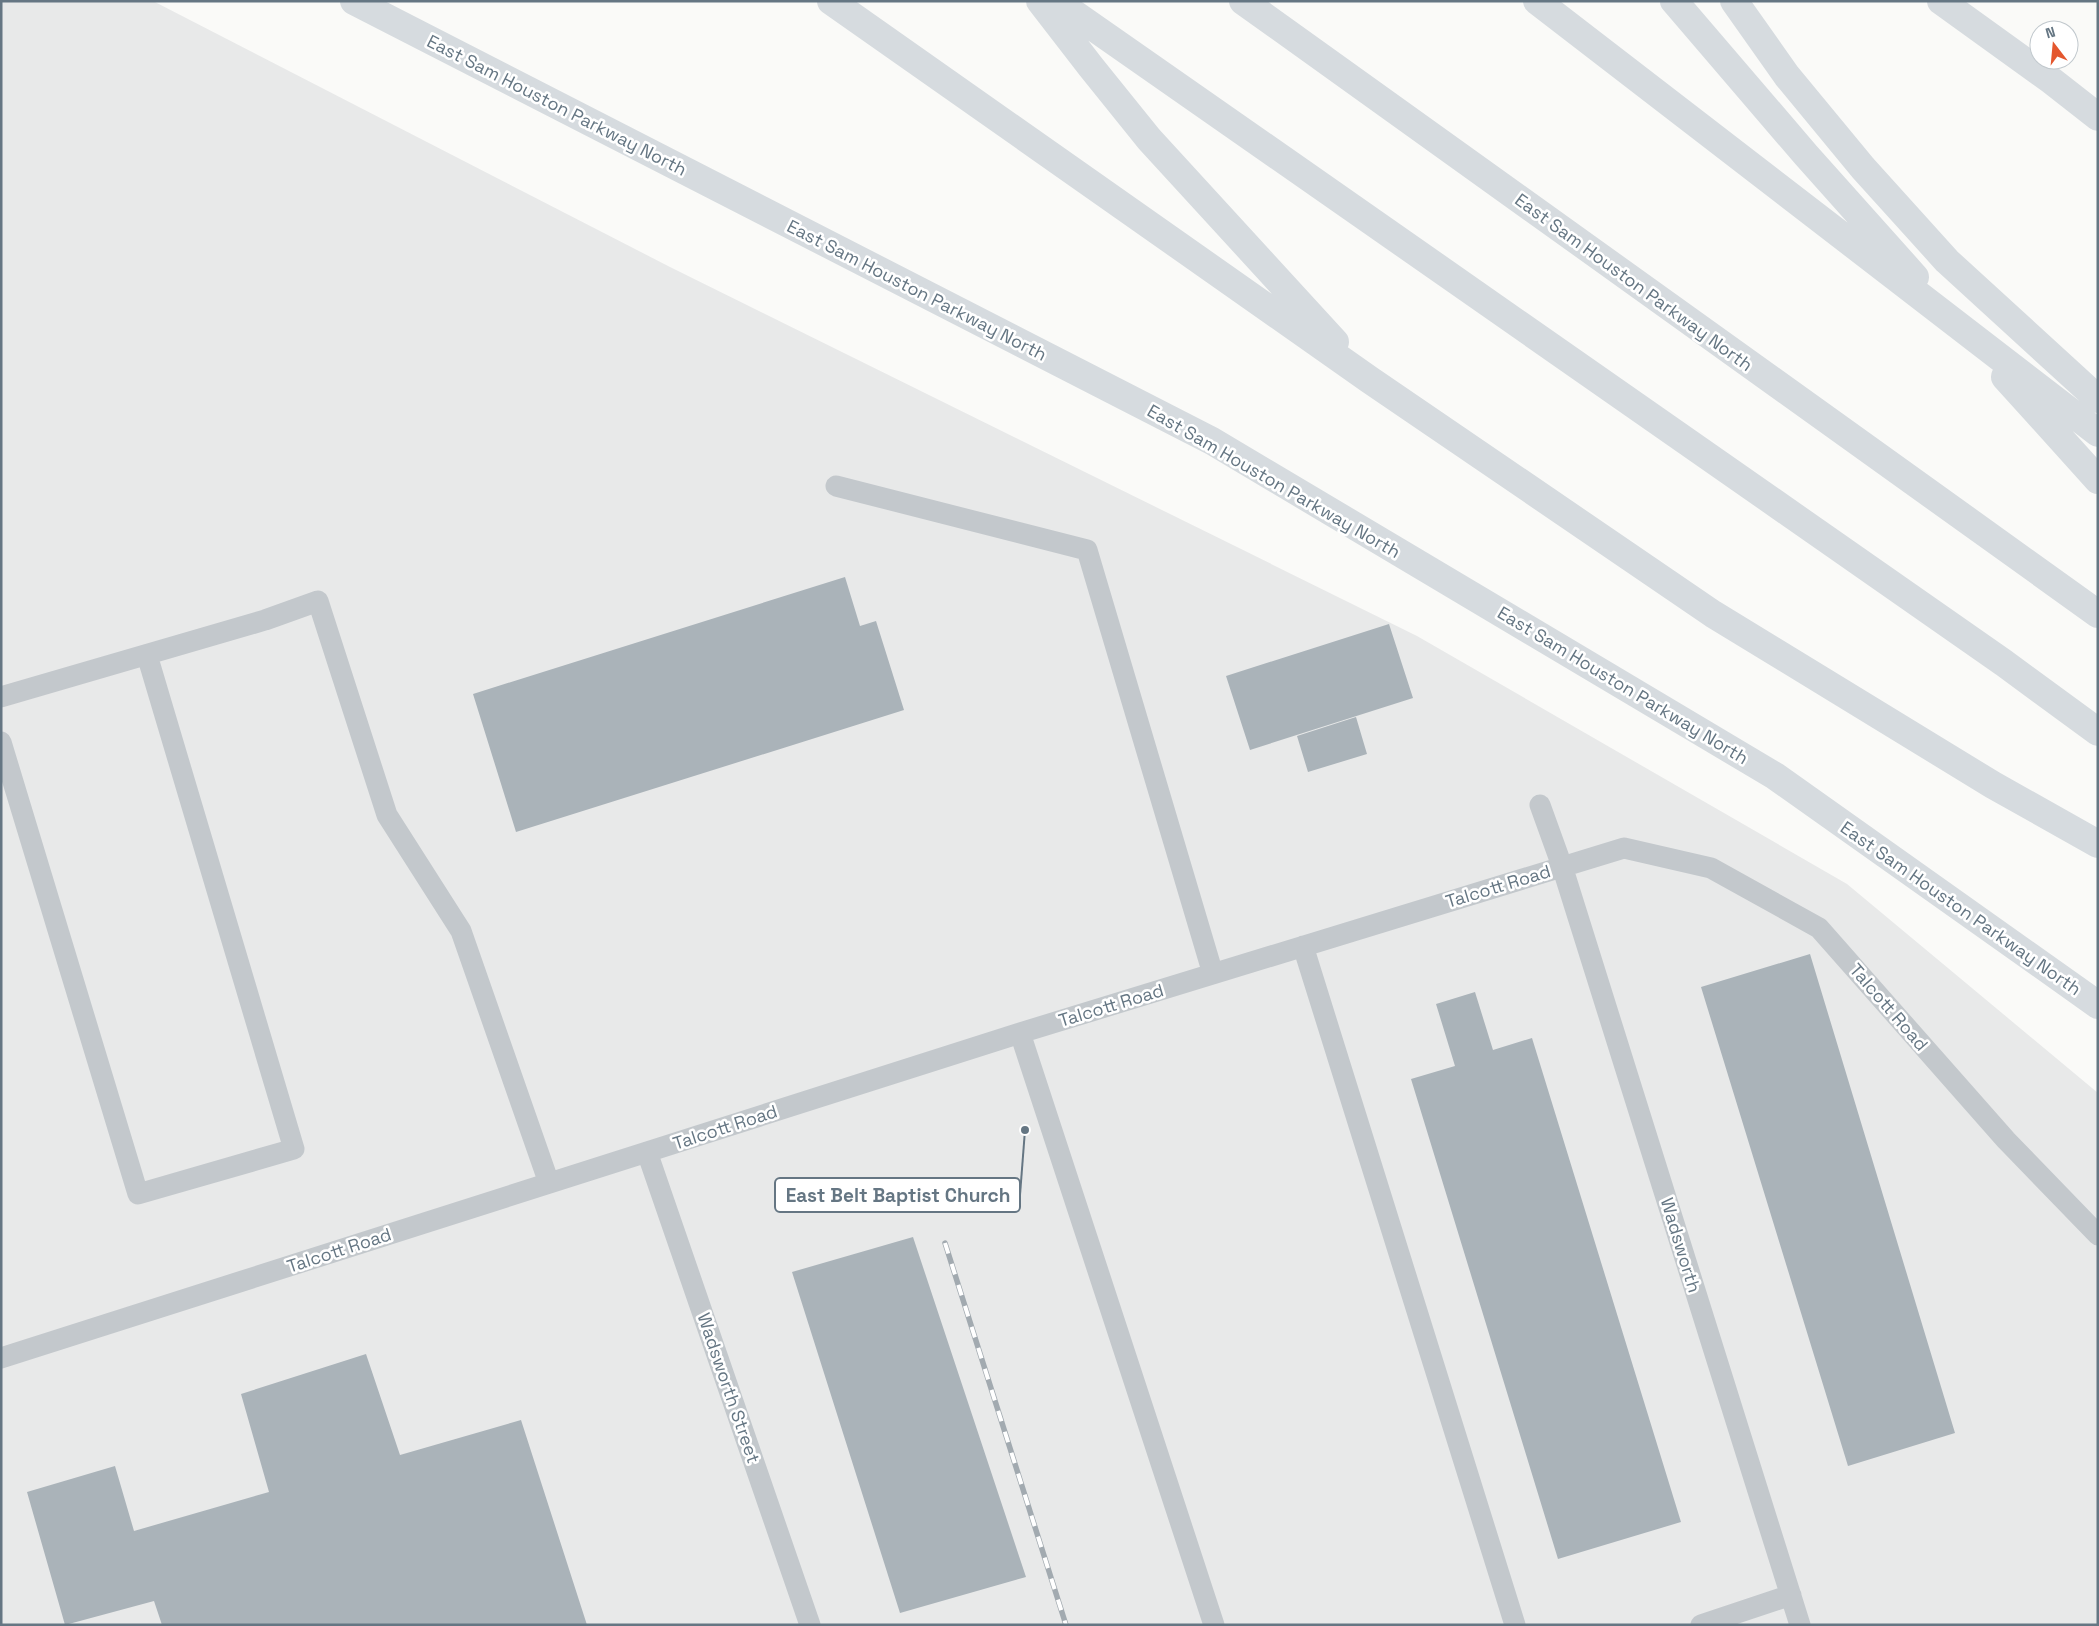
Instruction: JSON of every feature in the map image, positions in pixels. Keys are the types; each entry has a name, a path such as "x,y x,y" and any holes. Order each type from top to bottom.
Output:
{"main road":[{"name":"East Sam Houston Parkway North","path":"354,1 1212,441 1776,776 2098,1005"},
{"path":"830,1 1370,380 1713,614 1993,785 2098,844"},
{"path":"1040,1 1090,67 1149,139 1370,380"},
{"path":"1056,1 2004,663 2098,732"},
{"name":"East Sam Houston Parkway North","path":"1243,1 2098,614"},
{"path":"1538,1 2098,433"},
{"path":"1674,1 1806,155 2098,480"},
{"path":"1734,1 1787,76 1863,168 1947,261 2098,399"},
{"path":"1941,1 2052,81 2098,117"}],"lane":[{"path":"836,486 1087,550 1214,974"},
{"path":"1,697 265,620 318,601 387,815 461,932 549,1183"},
{"path":"1,742 138,1194 294,1149 147,655"},
{"name":"Wadsworth","path":"1540,805 1562,866 1800,1625"},
{"name":"Talcott Road","path":"1,1358 1020,1033 1624,848 1711,868 1818,928 2006,1140 2098,1235"},
{"path":"1303,946 1515,1625"},
{"path":"1020,1033 1214,1625"},
{"name":"Wadsworth Street","path":"647,1152 810,1625"},
{"path":"1701,1625 1790,1595"}],"shaded area":[{"path":"1,1 153,1 670,267 1417,636 1847,884 2098,1093 2098,1625 1,1625"}],"building":[{"path":"845,577 860,626 876,621 904,710 516,832 473,694"},
{"path":"1389,624 1413,698 1250,750 1226,676"},
{"path":"1356,717 1367,754 1308,772 1297,736"},
{"path":"1810,954 1955,1433 1848,1466 1701,987"},
{"path":"1475,992 1493,1050 1532,1038 1681,1522 1558,1559 1411,1079 1455,1066 1436,1004"},
{"path":"913,1237 1026,1577 900,1613 792,1272"},
{"path":"366,1354 400,1455 521,1420 587,1625 162,1625 154,1601 65,1625 27,1492 115,1466 134,1531 269,1492 241,1394"}],"railway":[{"path":"945,1243 1066,1625"}],"place":[{"name":"East Belt Baptist Church","path":"1025,1130"}]}
